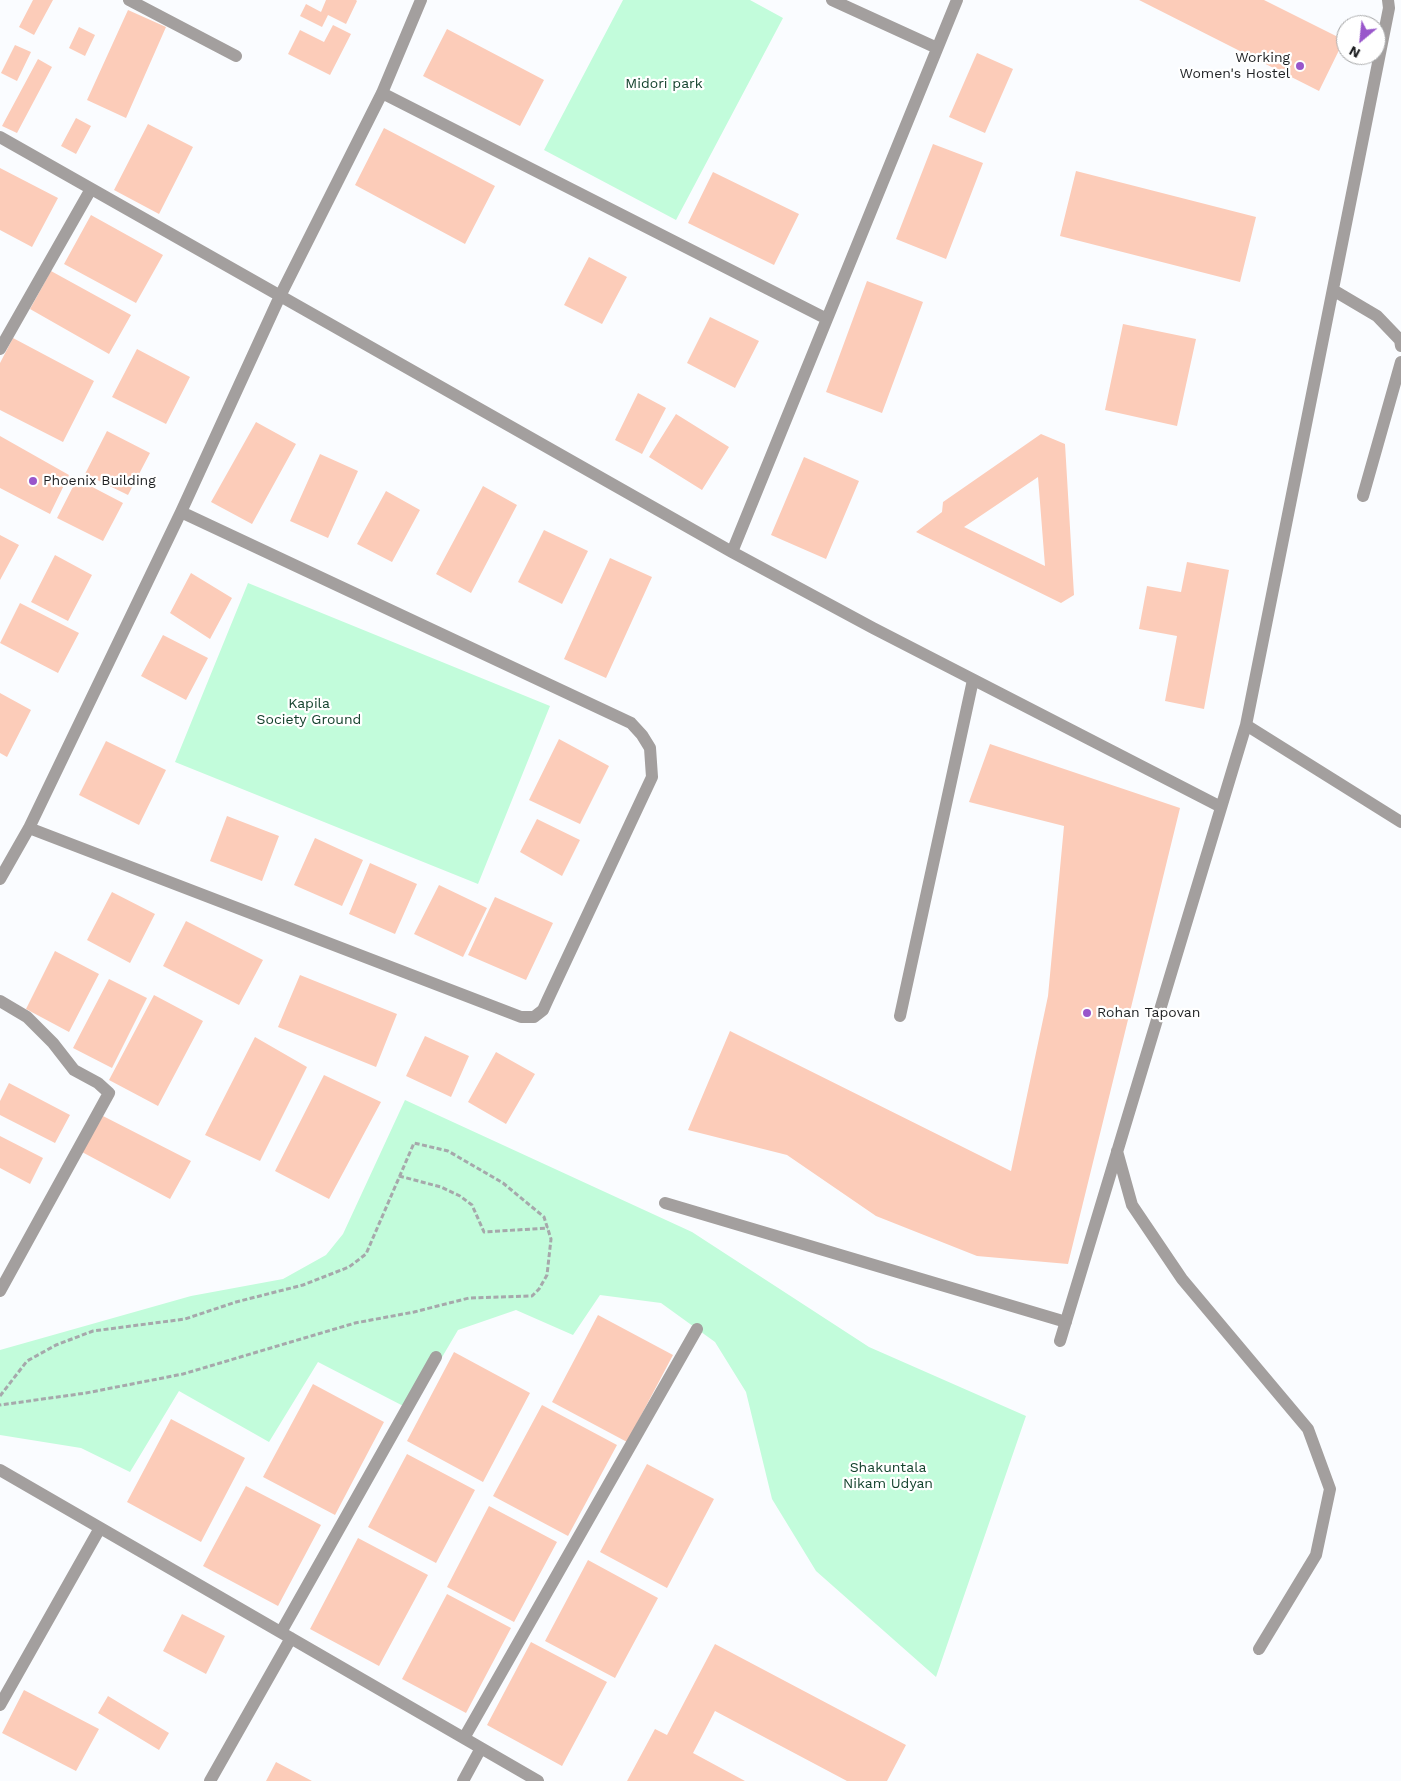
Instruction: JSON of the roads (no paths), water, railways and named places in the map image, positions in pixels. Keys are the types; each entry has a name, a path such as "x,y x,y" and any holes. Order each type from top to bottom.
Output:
{"street":[{"path":"129,0 236,56"},
{"path":"0,879 29,828 181,512 280,296 382,93 421,0"},
{"path":"832,0 937,48"},
{"path":"732,552 957,0"},
{"path":"1060,1341 1246,725 1389,8 1388,0"},
{"path":"382,93 827,319"},
{"path":"0,137 732,552 973,680 1221,807"},
{"path":"0,349 92,189"},
{"path":"1333,290 1377,316 1400,340 1401,346"},
{"path":"1363,496 1401,362"},
{"path":"29,828 521,1017 534,1017 543,1010 652,777 650,748 642,735 631,723 181,512"},
{"path":"900,1016 973,680"},
{"path":"1246,725 1401,822"},
{"path":"0,1001 27,1017 53,1043 74,1070 98,1083 109,1093 0,1291"},
{"path":"1117,1151 1132,1205 1182,1279 1308,1429 1330,1490 1316,1555 1259,1649"},
{"path":"665,1203 1066,1322"},
{"path":"464,1738 697,1328"},
{"path":"210,1781 286,1635 436,1357"},
{"path":"0,1470 538,1781"},
{"path":"0,1706 100,1528"},
{"path":"463,1781 481,1748"}],"place":[{"name":"Working Women's Hostel","path":"1300,66"},
{"name":"Phoenix Building","path":"33,481"},
{"name":"Rohan Tapovan","path":"1087,1013"}],"park label":[{"name":"Midori park","path":"664,84"},
{"name":"Kapila Society Ground","path":"309,712"},
{"name":"Shakuntala Nikam Udyan","path":"888,1476"}]}
